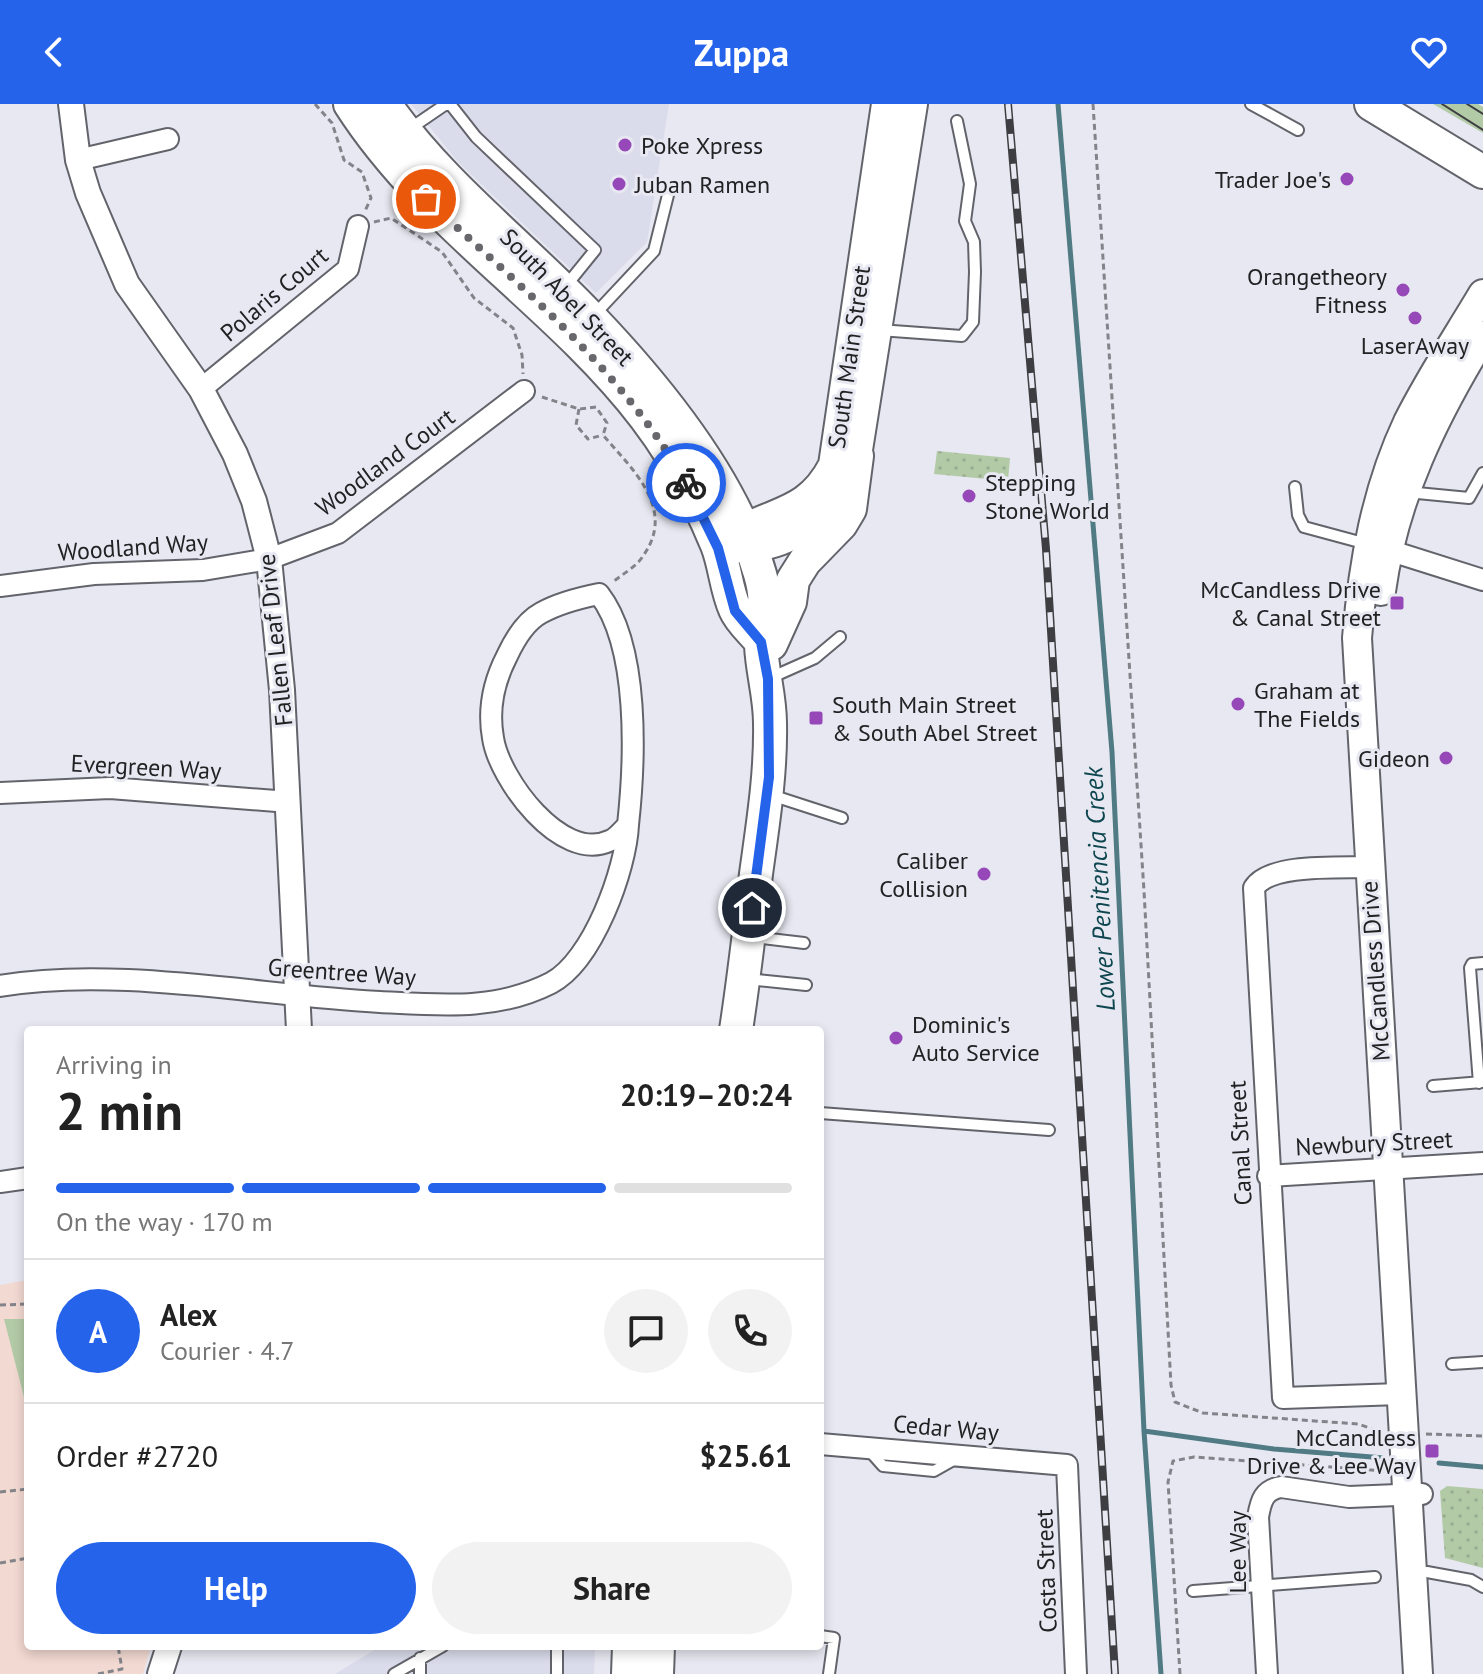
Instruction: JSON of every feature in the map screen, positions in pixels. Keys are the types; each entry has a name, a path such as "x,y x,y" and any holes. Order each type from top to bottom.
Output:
{"main road":[{"name":"South Abel Street","path":"350,104 394,142"},
{"name":"South Abel Street","path":"385,104 394,142 426,199 553,300 591,318 638,369 682,426 737,542"},
{"name":"South Main Street","path":"737,542 790,537 825,512 840,492 857,456 877,330 885,201 886,104"},
{"name":"South Main Street","path":"737,542 807,499 823,485 833,465 885,201 913,104"},
{"path":"1371,104 1483,172"},
{"name":"McCandless Drive","path":"1418,1674 1414,1494 1395,1168 1375,696 1378,547 1382,494 1408,423 1483,294"},
{"name":"South Abel Street","path":"553,300 646,418 737,542"},
{"name":"McCandless Drive","path":"1434,1674 1427,1572 1400,1394 1395,1168 1368,867 1357,656 1378,547 1434,419 1483,336"},
{"path":"737,1026 767,794 764,661 790,602 793,580 805,561 841,524 850,509 857,456"},
{"path":"737,542 735,611 764,661"},
{"path":"628,1674 629,1650"},
{"path":"657,1674 658,1650"}],"street":[{"name":"Fallen Leaf Drive","path":"71,104 78,160 88,193 127,284 201,389 235,454 254,501 269,559 276,608 289,802 299,1026"},
{"path":"78,160 168,139"},
{"name":"Polaris Court","path":"201,389 348,269 358,226"},
{"name":"Woodland Court","path":"269,559 338,533 524,391"},
{"path":"1378,547 1483,580"},
{"name":"Woodland Way","path":"0,586 94,574 203,570 269,559"},
{"path":"599,594 571,600 538,614 515,640 502,665 491,706 493,741 504,772 530,811 569,838 586,843 609,842 628,825"},
{"name":"Greentree Way","path":"0,986 115,980 298,997 455,1006 504,1002 554,981 581,957 606,914 614,878 622,864 628,825 635,760 630,698 611,610 599,594"},
{"name":"Evergreen Way","path":"0,793 110,788 289,802"},
{"path":"586,843 604,858 614,878"},
{"name":"Canal Street","path":"1368,867 1278,872 1259,879 1254,888 1268,1176 1283,1398 1400,1394"},
{"name":"Newbury Street","path":"1268,1176 1483,1163"},
{"path":"0,1182 24,1179"},
{"name":"Cedar Way","path":"824,1444 1067,1465"},
{"name":"Costa Street","path":"1067,1465 1076,1674"},
{"name":"Lee Way","path":"1267,1674 1258,1517 1263,1497 1271,1489 1281,1487 1349,1497 1414,1494"},
{"path":"160,1674 168,1650"}],"lane":[{"path":"394,142 448,104 476,137 595,250 553,300"},
{"path":"1251,104 1298,130"},
{"path":"877,330 962,336 970,331 973,322 974,242 965,221 970,184 957,121"},
{"path":"591,318 654,251 661,234 668,195"},
{"path":"1405,491 1469,498 1482,475"},
{"path":"1295,487 1298,515 1304,527 1378,547"},
{"path":"764,661 815,658 840,637"},
{"path":"767,794 842,818"},
{"path":"748,936 804,943"},
{"path":"1433,1086 1481,1082 1470,968 1472,964 1483,963"},
{"path":"743,979 806,985"},
{"path":"824,1113 1049,1130"},
{"path":"1452,1364 1483,1362"},
{"path":"1427,1572 1471,1580 1483,1587"},
{"path":"1193,1591 1375,1577"},
{"path":"824,1637 834,1638 829,1674"},
{"path":"394,1674 435,1650"},
{"path":"557,1650 557,1674"},
{"path":"420,1658 420,1674"}],"path":[{"path":"315,104 332,123 344,160 362,172 371,198 358,226"},
{"path":"1093,104 1144,891 1171,1385 1175,1402 1203,1413 1358,1424 1386,1433"},
{"path":"358,226 391,218 442,252 474,298 513,328 522,355 524,391 579,409 596,407 607,423 603,435"},
{"path":"579,409 576,425 588,439 603,435"},
{"path":"599,594 643,557 655,529 650,491 603,435"},
{"path":"0,1305 24,1304"},
{"path":"1426,1434 1483,1436"},
{"path":"1180,1674 1168,1482 1173,1461 1194,1457 1389,1471"},
{"path":"0,1492 24,1489"},
{"path":"0,1563 24,1559"},
{"path":"98,1674 122,1669 119,1650"}],"shaded area":[{"path":"411,104 669,104 647,242 596,293 459,163"},
{"path":"24,1281 24,1650 150,1650 143,1674 0,1674 0,1285"},
{"path":"374,1650 595,1650 594,1674 335,1674"}],"green space":[{"path":"1433,104 1478,104 1483,107 1483,133"},
{"path":"937,451 1010,458 1008,481 934,474"},
{"path":"4,1319 24,1319 24,1397"},
{"path":"1447,1486 1483,1489 1483,1568 1445,1558 1440,1491"}],"waterway":[{"name":"Lower Penitencia Creek","path":"1058,104 1112,752 1144,1431 1161,1674"},
{"path":"1144,1431 1274,1449 1384,1458"},
{"path":"1439,1463 1483,1467"}],"tram line":[{"path":"1442,104 1483,130"},
{"path":"1467,104 1483,114"}],"railway":[{"path":"1008,104 1046,549 1115,1674"}],"way so far":[{"path":"426,199 618,384 646,418 686,483"}],"place":[{"name":"Poke Xpress","path":"625,145"},
{"name":"Trader Joe's","path":"1347,179"},
{"name":"Juban Ramen","path":"619,184"},
{"name":"Orangetheory Fitness","path":"1403,290"},
{"name":"LaserAway","path":"1415,318"},
{"name":"Stepping Stone World","path":"969,496"},
{"name":"McCandless Drive & Canal Street","path":"1397,603"},
{"name":"Graham at The Fields","path":"1238,704"},
{"name":"South Main Street & South Abel Street","path":"816,718"},
{"name":"Gideon","path":"1446,758"},
{"name":"Caliber Collision","path":"984,874"},
{"name":"Dominic's Auto Service","path":"896,1038"},
{"name":"McCandless Drive & Lee Way","path":"1432,1451"}],"route":[{"path":"686,483 718,548 735,611 761,642 768,679 769,777 752,908"}]}
